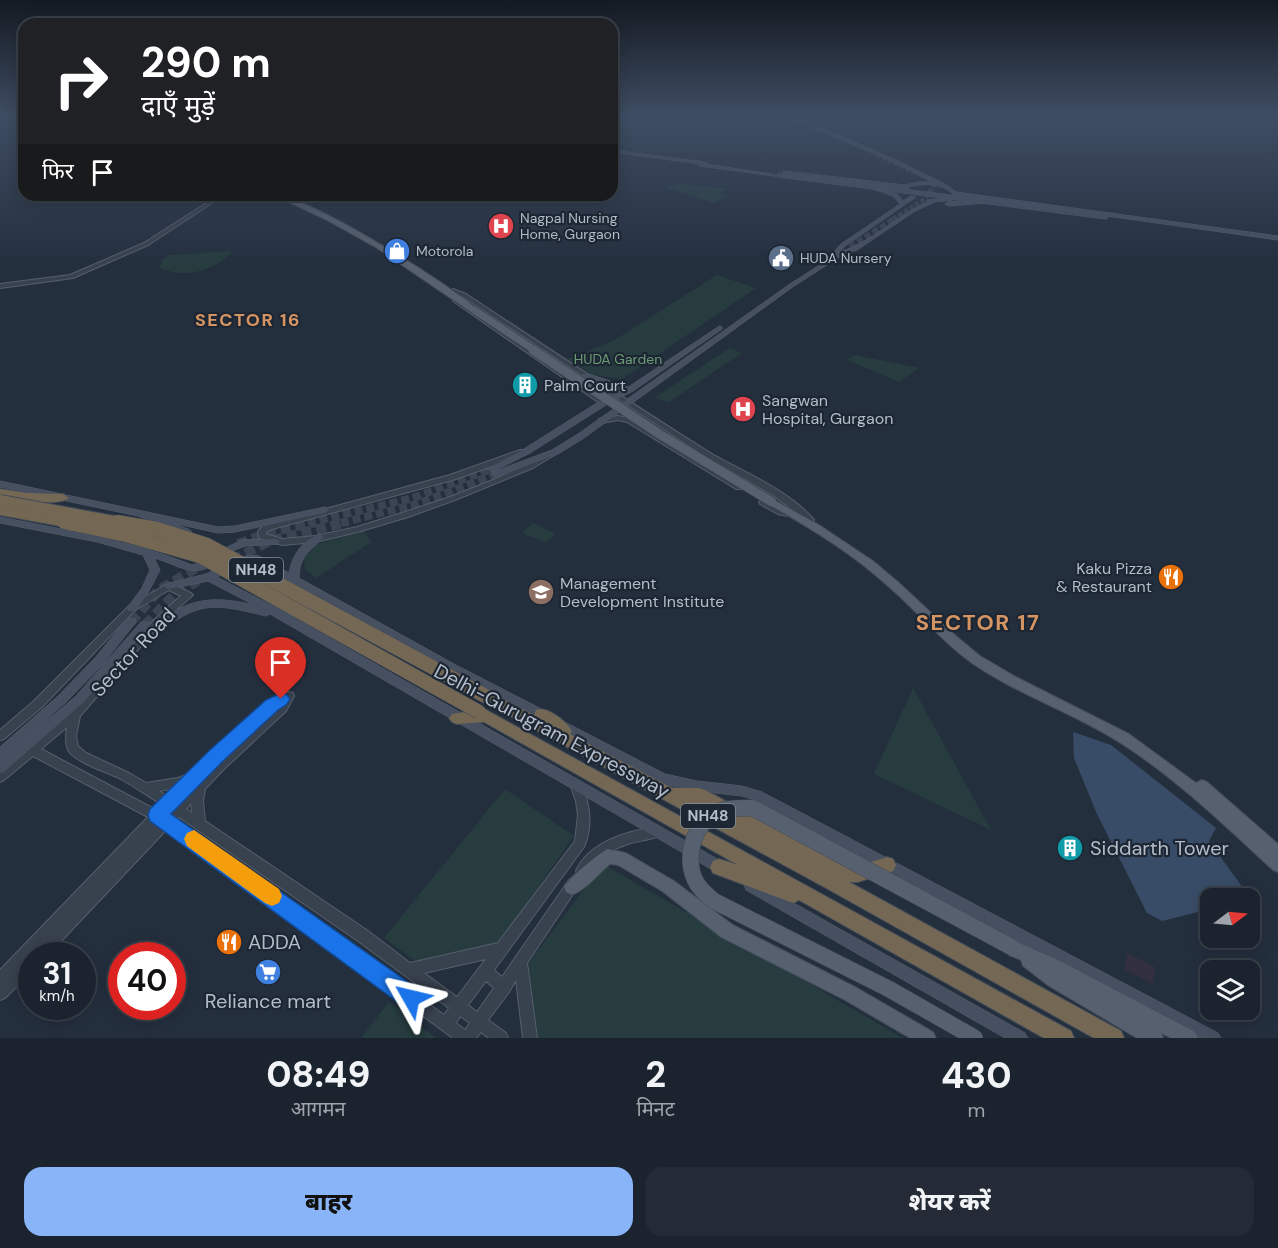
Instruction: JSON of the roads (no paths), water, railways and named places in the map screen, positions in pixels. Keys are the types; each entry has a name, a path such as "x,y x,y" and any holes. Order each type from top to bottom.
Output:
{"highway":[{"path":"0,493 27,497 63,498"},
{"name":"Delhi-Gurugram Expressway","path":"0,500 158,529 207,545 1114,1038"},
{"name":"Delhi-Gurugram Expressway","path":"0,510 117,531 157,541 200,556 1064,1038"},
{"path":"457,718 483,714"},
{"path":"541,714 598,756"},
{"path":"669,795 699,795 843,873 858,874 887,865"},
{"path":"719,867 831,908"}],"main road":[{"path":"712,165 875,188 905,190 923,183 940,185"},
{"path":"714,165 1278,239"},
{"path":"714,165 888,185 905,190 913,197 933,201 951,199 1111,216"},
{"path":"901,165 975,196"},
{"path":"922,175 923,183"},
{"path":"888,185 905,183 922,175"},
{"path":"922,175 956,193 1111,216"},
{"path":"875,188 895,195 903,204"},
{"path":"951,199 956,193"},
{"path":"913,197 843,245 844,249 717,337 581,436 555,452 494,472 630,388 844,249 855,249 913,210 933,201"},
{"path":"290,201 331,219 402,257"},
{"path":"299,201 326,212 402,257 652,430 848,543 888,573 968,649 1097,716 1172,763 1226,806 1278,854"},
{"path":"913,210 948,204 984,202"},
{"path":"586,376 618,387 630,388"},
{"path":"581,436 602,416 600,412 590,411"},
{"path":"0,484 218,530 236,529 326,510"},
{"path":"774,501 822,531 883,575 947,637 979,661 1100,724 1155,758 1202,795 1278,865"},
{"path":"142,515 228,550"},
{"path":"0,520 97,539 196,568 242,543 275,542"},
{"path":"294,580 296,557 306,545 319,537"},
{"path":"132,608 146,589 155,570 147,553"},
{"path":"169,586 209,577 254,557 663,779 697,786 742,791 758,796 1213,1038"},
{"path":"209,577 282,616 577,787 1020,1038"},
{"path":"0,768 80,699 147,629 181,609 212,602 228,602 282,616"},
{"path":"0,754 61,700 99,661 130,622"},
{"path":"503,744 504,726"},
{"path":"975,1038 889,989 714,901 695,882 689,862 693,842 700,826 717,812 733,807 753,808 1015,949 1189,1038"},
{"path":"572,887 585,880 597,864 608,856 621,858 668,886 727,931 851,994 927,1038"},
{"path":"1015,949 1055,980 1154,1038"}],"street":[{"path":"146,244 213,201"},
{"path":"0,286 66,278 178,229 219,201"},
{"path":"603,403 482,321 450,296 451,292 464,295 616,396 797,507 810,520"},
{"path":"585,390 599,385"},
{"path":"633,423 647,415"},
{"path":"602,421 621,418 633,423 781,512 793,514"},
{"path":"527,451 490,462 453,477 266,528 262,531 262,536 275,542 319,537 433,507 507,478 555,452"},
{"name":"Sector Road","path":"0,736 38,705 132,608 169,586 188,596 147,629 75,714 0,777"},
{"path":"0,980 174,807 198,781 272,705 289,696 282,708 198,781 145,788"},
{"path":"75,714 71,736 73,748 82,756 145,788 174,807 408,970 501,1038"},
{"path":"32,750 162,818 466,1038 480,1022 589,862 602,850 636,834 656,832"},
{"path":"198,781 199,824"},
{"path":"446,1024 580,843 585,826 581,796 577,787"},
{"path":"50,942 162,818"},
{"path":"408,970 501,949"},
{"path":"520,963 530,1038"},
{"path":"485,971 504,987"},
{"path":"0,993 18,975"}],"water":[{"path":"1073,732 1111,745 1216,828 1209,841 1243,888 1200,888 1200,912 1162,921 1147,913 1097,814 1074,758"}],"tunnel":[{"path":"899,165 917,174"},
{"path":"893,219 925,199 934,186 927,177"},
{"path":"850,247 896,218"},
{"path":"308,523 413,498 491,469"},
{"path":"341,523 417,504 496,474"},
{"path":"238,544 274,531 315,522"},
{"path":"232,560 270,541 347,522"},
{"path":"131,622 159,590 203,564"},
{"path":"145,625 173,596 202,578"}],"place":[{"name":"Nagpal Nursing Home, Gurgaon","path":"501,226"},
{"name":"Motorola","path":"397,251"},
{"name":"HUDA Nursery","path":"781,258"},
{"name":"Palm Court","path":"525,385"},
{"name":"Sangwan Hospital, Gurgaon","path":"743,409"},
{"name":"Kaku Pizza & Restaurant","path":"1171,577"},
{"name":"Management Development Institute","path":"541,592"},
{"name":"Siddarth Tower","path":"1070,848"},
{"name":"ADDA","path":"229,942"},
{"name":"Reliance mart","path":"268,972"}],"district":[{"name":"SECTOR 16","path":"248,320"},
{"name":"SECTOR 17","path":"978,622"}],"park label":[{"name":"HUDA Garden","path":"618,359"}]}
